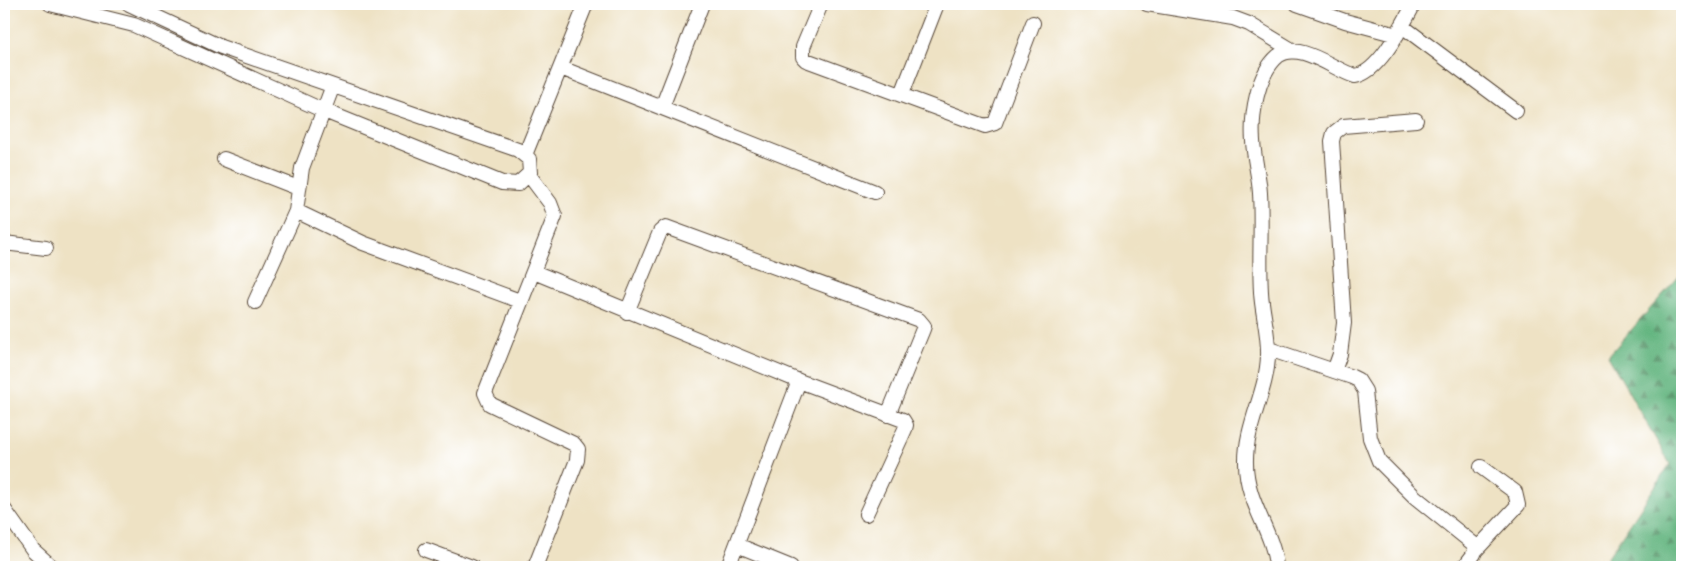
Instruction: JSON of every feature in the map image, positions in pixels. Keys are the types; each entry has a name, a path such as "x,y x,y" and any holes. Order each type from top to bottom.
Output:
{"street":[{"path":"50,4 134,25 322,110 502,183 518,184 529,175 531,164 525,155 518,150 346,90 332,88 221,47 129,4"},
{"path":"525,155 586,4"},
{"path":"662,107 702,4"},
{"path":"821,4 803,47 803,57 986,126 995,123 1033,23"},
{"path":"902,94 937,4"},
{"path":"1147,4 1233,18 1249,24 1292,50 1305,53 1350,75 1361,75 1373,65 1399,30 1414,4"},
{"path":"1297,4 1345,21 1399,30 1516,111"},
{"path":"1276,567 1270,543 1253,505 1246,462 1267,373 1268,349 1262,310 1260,192 1253,147 1253,125 1257,98 1266,71 1278,56 1292,50"},
{"path":"561,68 875,192"},
{"path":"255,302 296,211 302,168 322,110 332,88"},
{"path":"1334,371 1340,354 1344,323 1332,141 1334,133 1342,126 1416,120"},
{"path":"224,159 298,188"},
{"path":"529,175 550,202 555,216 486,388 487,400 490,404 574,444 578,454 535,567"},
{"path":"296,211 363,243 520,302"},
{"path":"628,312 660,232 666,227 919,320 924,329 888,414"},
{"path":"4,243 46,248"},
{"path":"534,272 799,381 903,420 906,425 905,429 866,514"},
{"path":"1268,349 1358,380 1366,391 1372,447 1379,461 1415,497 1472,541 1476,550"},
{"path":"728,567 799,381"},
{"path":"1464,567 1476,550 1518,505 1515,492 1481,467"},
{"path":"4,509 32,550 52,567"},
{"path":"737,545 791,567"},
{"path":"426,550 472,567"}],"green space":[{"path":"1682,273 1682,567 1601,567 1670,464 1608,356"}]}
